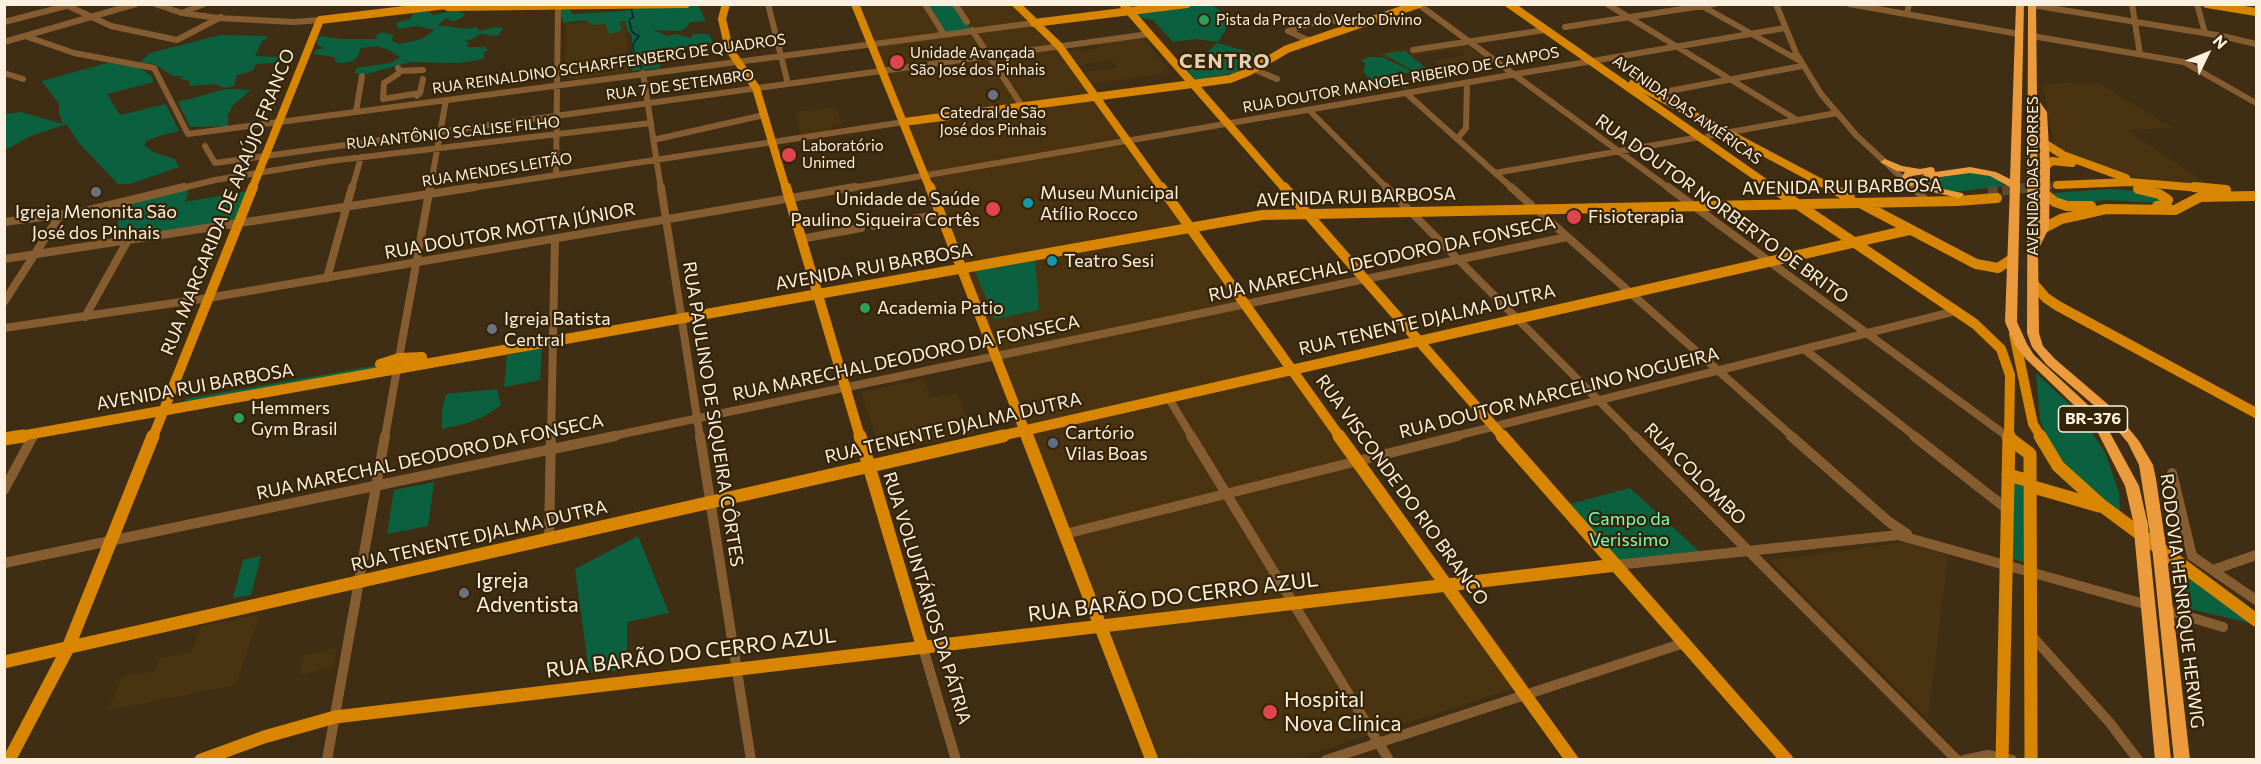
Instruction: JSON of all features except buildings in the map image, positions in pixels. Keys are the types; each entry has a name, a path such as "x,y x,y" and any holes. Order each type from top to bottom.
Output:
{"highway":[{"name":"AVENIDA DAS TORRES","path":"2013,332 2011,322 2012,259 2020,4"},
{"name":"AVENIDA DAS TORRES","path":"2032,5 2032,326 2038,347"},
{"path":"2032,253 2044,228 2043,112 2033,99"},
{"path":"1885,162 1900,170 1918,171 1963,166 2003,166 2010,155 2015,152"},
{"path":"1959,195 1931,189 1921,181 1930,175 1970,170 1993,174 2014,185"},
{"path":"1909,184 1907,176 1918,171"},
{"name":"RODOVIA HENRIQUE HERWIG","path":"2013,332 2030,357 2082,406 2103,431 2132,486 2141,525 2163,759"},
{"name":"RODOVIA HENRIQUE HERWIG","path":"2038,347 2059,370 2107,410 2133,441 2146,465 2159,548 2182,759"}],"main road":[{"path":"320,20 456,5 686,4"},
{"name":"RUA VOLUNTÁRIOS DA PÁTRIA","path":"726,4 722,15 730,52 756,88 923,648"},
{"path":"855,4 941,214 1152,759"},
{"name":"RUA VISCONDE DO RIO BRANCO","path":"1016,4 1059,46 1572,759"},
{"path":"1123,4 1787,759"},
{"path":"1034,22 1187,4"},
{"path":"1507,4 1542,26"},
{"name":"AVENIDA DAS AMÉRICAS","path":"1516,4 1542,26 1857,242 1994,340 2006,358 2010,375 2030,413"},
{"path":"1521,4 1542,26"},
{"path":"2207,4 2256,12"},
{"name":"RUA MENDES LEITÃO","path":"904,122 1230,79 1253,69 1279,53 1418,5"},
{"name":"RUA MARGARIDA DE ARAÚJO FRANCO","path":"9,759 68,648 320,20"},
{"name":"AVENIDA DAS AMÉRICAS","path":"1594,61 1625,79 1704,136"},
{"path":"1625,79 1970,262 1984,267 1998,268 2012,259"},
{"path":"2044,143 2063,155 2107,172 2159,184"},
{"path":"2044,167 2052,161 2065,161 2082,167 2090,173 2088,178 2060,187 2146,187 2255,194"},
{"path":"2074,183 2159,184 2255,194"},
{"path":"2044,193 2055,202 2073,208 2110,203 2161,206 2168,203 2164,197 2152,191 2108,186"},
{"name":"AVENIDA RUI BARBOSA","path":"1854,201 1988,192"},
{"path":"2044,228 2061,219 2106,209 2175,210 2200,197 2255,194"},
{"name":"AVENIDA RUI BARBOSA","path":"4,432 1187,226 1262,215 1305,211 1957,201 1996,198"},
{"name":"RUA TENENTE DJALMA DUTRA","path":"4,662 1909,230"},
{"path":"2033,283 2046,298 2058,306 2256,412"},
{"path":"2013,332 2030,413 2039,437 2058,466 2104,507 2256,620"},
{"path":"2005,758 2010,375"},
{"name":"AVENIDA RUI BARBOSA","path":"4,439 165,405"},
{"path":"2009,438 2030,454 2031,759"},
{"path":"2008,475 2104,507"},
{"name":"RUA BARÃO DO CERRO AZUL","path":"201,759 242,744 335,717 1616,565"}],"street":[{"path":"4,42 136,4"},
{"path":"155,4 184,12 220,17 294,22 320,20"},
{"path":"163,4 184,12 204,4"},
{"path":"768,4 788,84"},
{"path":"925,4 943,33"},
{"path":"955,4 967,22"},
{"path":"1608,4 1797,120"},
{"path":"1565,27 1715,4"},
{"path":"1776,4 1801,63 1837,113 1923,197"},
{"path":"1849,4 2019,34"},
{"path":"1907,14 1909,4"},
{"path":"2132,4 2140,54"},
{"path":"2198,4 2205,33"},
{"path":"4,22 65,5 89,18 130,32 177,40 220,17"},
{"path":"556,175 558,5"},
{"name":"RUA DOUTOR NORBERTO DE BRITO","path":"1418,5 2009,438"},
{"path":"1701,5 1801,63"},
{"path":"2032,5 2254,43"},
{"path":"1310,41 1288,31 1328,18 1350,27"},
{"name":"RUA REINALDINO SCHARFFENBERG DE QUADROS","path":"26,36 74,53 151,67 156,71 188,134 1034,22"},
{"path":"1413,50 1542,26"},
{"name":"RUA DOUTOR MANOEL RIBEIRO DE CAMPOS","path":"1020,160 1785,28"},
{"path":"972,30 1022,106"},
{"name":"RUA 7 DE SETEMBRO","path":"206,146 215,163 1149,34"},
{"path":"2032,36 2184,62 2256,103"},
{"path":"1653,94 1801,63"},
{"path":"1253,69 1277,79"},
{"path":"420,93 383,99 384,83 399,70 423,70"},
{"path":"4,73 23,79"},
{"name":"RUA PAULINO DE SIQUEIRA CÔRTES","path":"643,74 751,759"},
{"path":"356,112 362,76"},
{"path":"413,104 415,97 420,93 423,79"},
{"path":"1457,139 1466,128 1467,82"},
{"path":"1406,93 1885,519 1916,538"},
{"path":"327,759 446,100"},
{"name":"RUA COLOMBO","path":"1309,110 1957,759"},
{"path":"1495,173 1837,113"},
{"path":"653,140 764,115"},
{"name":"RUA MENDES LEITÃO","path":"4,259 904,122"},
{"name":"RUA ANTÔNIO SCALISE FILHO","path":"4,222 60,215 216,180 361,157 437,147 556,136 651,123"},
{"path":"327,278 361,157"},
{"name":"RUA DOUTOR MOTTA JÚNIOR","path":"4,328 208,298 1020,160"},
{"path":"874,226 941,214"},
{"path":"4,302 60,215"},
{"path":"801,238 861,228"},
{"name":"RUA MARECHAL DEODORO DA FONSECA","path":"4,563 1567,237"},
{"path":"549,538 555,239"},
{"path":"85,317 128,240"},
{"name":"RUA DOUTOR MARCELINO NOGUEIRA","path":"1065,534 1956,311"},
{"path":"1804,349 2007,509"},
{"path":"1168,397 1389,759"},
{"path":"4,490 34,433"},
{"path":"2172,473 2192,556 2256,600"},
{"path":"1882,536 1887,527 1885,519"},
{"name":"RUA BARÃO DO CERRO AZUL","path":"1616,565 1898,535 1916,538 2148,605"},
{"path":"2213,570 2256,555"},
{"path":"2166,610 2223,627"},
{"path":"2030,635 2110,723 2138,759"},
{"path":"1326,759 1684,643"},
{"name":"RUA VOLUNTÁRIOS DA PÁTRIA","path":"923,648 956,759"},
{"path":"231,759 242,744"},
{"path":"1964,759 1978,755 2005,758"}],"shaded area":[{"path":"859,5 1020,5 1060,43 1528,684 1295,759 1160,759"},
{"path":"624,17 630,72 566,80 566,24"},
{"path":"1141,36 1172,73 1093,84 1084,72 1117,67 1112,61 1079,65 1069,52 1099,48 1095,42"},
{"path":"1466,45 1488,61 1417,73 1376,53 1404,49 1416,53","holes":["1458,49 1466,55 1433,61 1441,68 1429,70 1413,56"]},
{"path":"2097,82 2173,128 2127,130 2211,186 2160,181 2117,172 2073,156 2054,146 2042,84"},
{"path":"836,107 842,125 831,127 832,130 800,135 796,112"},
{"path":"924,379 931,398 957,392 974,433 881,454 861,392"},
{"path":"1905,542 1948,555 1928,719 1770,560"},
{"path":"260,614 236,685 107,711 122,677 154,671 160,658 191,652 201,626"},
{"path":"337,648 333,667 300,675 304,655"}],"green space":[{"path":"698,5 706,21 690,22 681,31 653,30 668,36 676,34 691,38 693,34 709,34 713,43 693,45 661,57 660,68 632,71 632,35 627,31 625,21 619,22 622,31 609,34 605,24 593,25 586,20 564,23 560,15 560,7 571,6 570,10 573,14 625,11 639,7"},
{"path":"927,5 954,5 971,29 944,33"},
{"path":"1212,5 1232,19 1218,42 1195,39 1173,42 1153,20 1138,17 1135,13"},
{"path":"456,10 466,15 453,22 446,18 438,25 466,29 476,27 480,31 495,27 503,28 498,36 480,34 465,41 469,43 466,47 485,47 488,50 484,52 484,59 459,63 411,62 362,75 355,73 356,68 391,63 400,57 377,46 361,48 353,61 344,63 337,63 334,57 314,54 315,50 324,48 318,45 316,40 320,36 340,39 378,39 375,36 382,32 393,35 392,41 399,44 422,39 435,30 417,26 398,29 396,23 410,19 412,12 429,12 433,15"},
{"path":"220,35 266,36 268,38 262,41 255,56 296,58 289,62 256,64 252,71 237,75 234,86 224,88 215,84 190,86 188,80 179,79 184,76 173,76 154,64 140,62 150,53"},
{"path":"1217,43 1264,56 1234,73 1195,80 1184,67 1196,62"},
{"path":"1405,51 1429,71 1417,73 1384,54"},
{"path":"1368,57 1382,57 1414,72 1391,75 1409,89 1369,80 1364,72 1365,63 1361,61"},
{"path":"107,63 139,67 152,77 154,82 107,94 120,115 166,104 179,131 146,141 145,146 153,152 175,159 179,167 130,184 118,184 78,142 67,124 31,136 5,150 5,114 21,112 63,124 59,104 42,81"},
{"path":"226,89 251,90 233,105 228,115 228,126 190,127 178,102"},
{"path":"1975,172 1992,175 2005,186 1952,192 1930,184 1929,181 1934,178"},
{"path":"2109,189 2141,191 2164,201 2156,203 2105,200 2077,204 2055,197 2053,193"},
{"path":"189,190 185,202 248,191 237,221 113,239 123,204"},
{"path":"1035,260 1039,310 995,319 974,269"},
{"path":"542,348 540,380 504,387 507,355"},
{"path":"379,365 379,369 184,403 185,399"},
{"path":"2036,373 2077,411 2105,452 2119,493 2120,511 2092,490 2060,459 2047,439 2040,419"},
{"path":"497,389 501,405 485,416 468,423 442,429 442,410 446,394"},
{"path":"2011,479 2026,486 2026,563 2010,558"},
{"path":"434,482 428,526 387,534 394,490"},
{"name":"Campo da Verissimo","path":"1630,488 1701,553 1617,562 1566,505"},
{"path":"638,536 669,613 627,622 627,670 589,673 575,569"},
{"path":"261,556 251,595 233,598 243,560"},
{"path":"2176,568 2250,623 2177,606"}],"waterway":[{"path":"631,7 633,17 629,20 632,32 639,36 633,44 634,58 642,68"}],"tunnel":[{"path":"2020,189 2057,185"},
{"path":"1988,192 2034,187"}],"place":[{"name":"Pista da Praça do Verbo Divino","path":"1204,20"},
{"name":"Unidade Avançada São José dos Pinhais","path":"897,62"},
{"name":"Catedral de São José dos Pinhais","path":"993,95"},
{"name":"Laboratório Unimed","path":"789,155"},
{"name":"Igreja Menonita São José dos Pinhais","path":"96,192"},
{"name":"Museu Municipal Atílio Rocco","path":"1028,203"},
{"name":"Unidade de Saúde Paulino Siqueira Cortês","path":"993,209"},
{"name":"Fisioterapia","path":"1574,217"},
{"name":"Teatro Sesi","path":"1052,261"},
{"name":"Academia Patio","path":"865,308"},
{"name":"Igreja Batista Central","path":"492,329"},
{"name":"Hemmers Gym Brasil","path":"239,418"},
{"name":"Cartório Vilas Boas","path":"1053,443"},
{"name":"Igreja Adventista","path":"464,593"},
{"name":"Hospital Nova Clinica","path":"1270,712"}],"district":[{"name":"CENTRO","path":"1225,61"}]}
